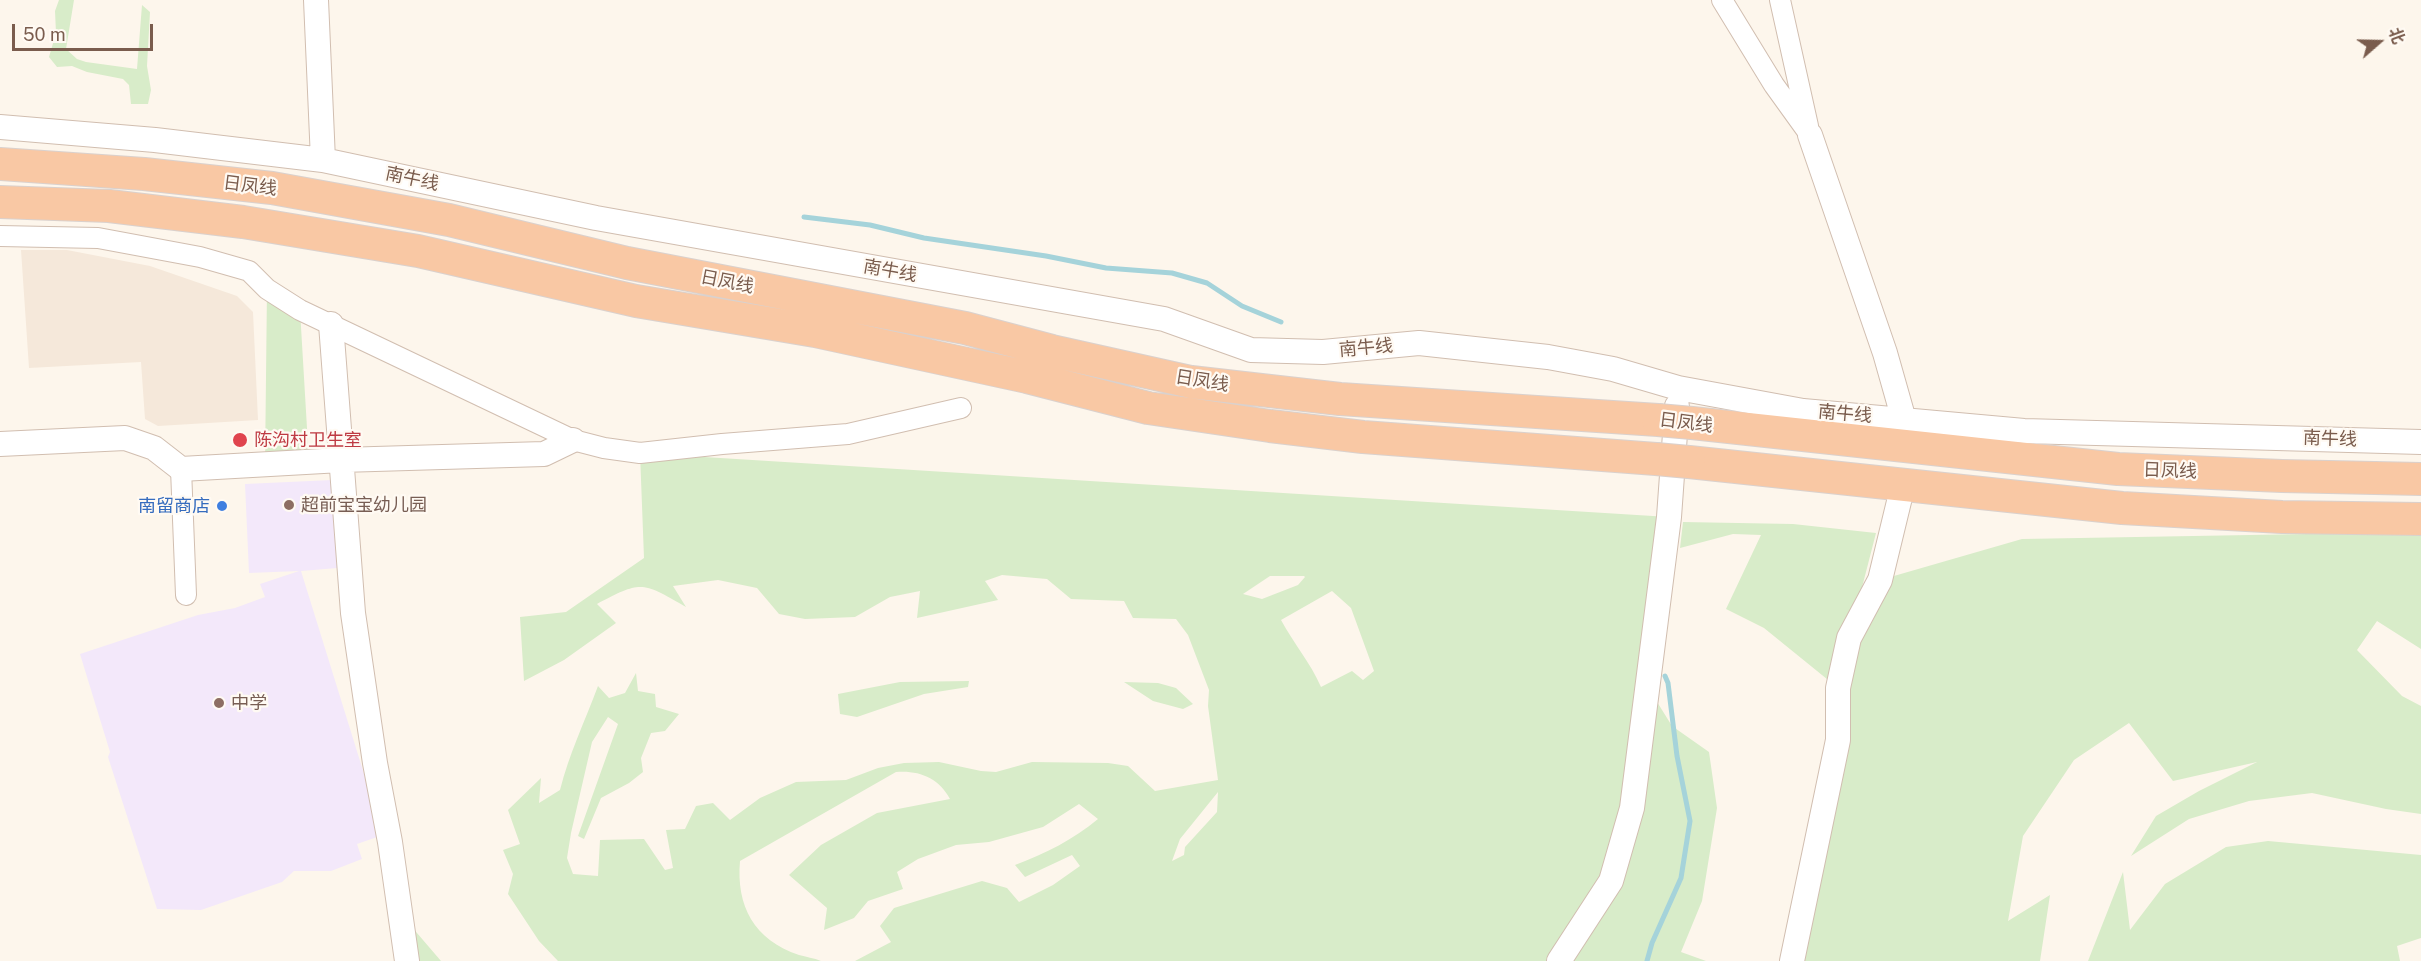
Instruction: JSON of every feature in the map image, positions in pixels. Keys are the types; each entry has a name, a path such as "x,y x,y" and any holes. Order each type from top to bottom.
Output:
{"highway":[{"name":"日凤线","path":"0,164 144,174 272,188 448,220 627,263 965,328 1052,351 1191,382 1340,399 1692,423 1904,434 2118,469 2421,479"},
{"name":"日凤线","path":"0,202 109,206 243,222 418,251 636,301 826,334 1028,377 1148,408 1270,426 1363,437 1689,462 2122,508 2282,517 2421,519"}],"street":[{"path":"316,0 323,160"},
{"path":"1722,0 1774,85 1810,135"},
{"path":"1780,0 1810,135 1885,352 1904,434"},
{"name":"南牛线","path":"0,127 155,140 323,160 596,218 1164,319 1251,350 1323,352 1419,342 1548,357 1613,369 1678,388 1803,411 1904,434 2024,431 2421,442"},
{"path":"0,236 98,238 200,257 249,271 267,289 300,310 573,440 604,448 640,453 848,434 961,408"},
{"path":"331,324 353,613 407,961"},
{"path":"1558,961 1611,881 1632,808 1669,517 1678,388"},
{"path":"0,444 125,438 154,448 181,469 341,460 544,454 573,440"},
{"path":"181,469 186,595"},
{"path":"1792,961 1838,740 1838,688 1849,638 1880,580 1903,485"}],"shaded area":[{"path":"21,250 67,250 150,266 237,296 253,312 258,420 158,426 145,419 141,362 29,368"},
{"name":"中学","path":"332,480 337,568 301,571 383,835 357,844 362,859 331,871 294,871 282,882 201,910 157,909 108,757 110,752 80,654 198,615 235,608 265,597 260,584 299,571 249,573 245,484"}],"green space":[{"path":"59,0 74,0 66,49 77,59 137,69 142,5 150,12 147,66 151,90 148,104 131,104 129,85 123,79 87,72 72,66 57,67 49,57 56,33 55,11"},
{"path":"267,289 300,310 309,462 265,464"},
{"path":"640,453 1669,517 1649,689 1672,726 1709,752 1717,808 1702,901 1681,952 1706,961 855,961 891,942 880,926 894,908 982,881 1007,888 1019,902 1053,885 1080,866 1072,855 1025,877 1015,865 1059,845 1098,819 1079,804 1043,827 989,842 956,845 918,859 897,872 903,889 868,901 854,918 824,930 827,908 789,875 821,845 877,813 950,799 940,786 928,777 913,772 896,772 740,861 741,893 745,907 760,931 783,948 821,961 558,961 539,941 508,894 513,874 503,850 520,844 508,810 541,778 539,803 560,790 598,686 609,698 625,693 636,673 638,691 655,694 656,707 679,714 665,731 651,733 641,758 643,772 629,783 601,798 584,839 578,836 618,724 608,717 592,742 571,833 567,858 573,874 598,876 600,840 644,839 665,870 673,868 666,830 685,829 696,806 713,803 730,820 760,798 796,782 846,780 878,768 904,763 939,762 996,772 1032,762 1108,763 1128,766 1155,791 1218,780 1208,706 1209,690 1188,635 1176,619 1133,618 1124,601 1071,599 1047,579 1002,575 985,581 998,600 917,618 920,591 890,597 855,617 805,619 779,614 757,588 718,580 673,586 686,607 650,589 633,588 597,604 616,623 564,660 524,681 520,617 566,612 644,558","holes":["1270,576 1304,576 1305,577 1298,585 1262,599 1243,594","1332,591 1351,608 1374,671 1363,680 1352,671 1321,687 1281,620","1218,792 1217,812 1185,847 1184,855 1172,861 1180,839"]},
{"path":"1683,522 1793,524 1876,533 1850,634 1880,580 2022,539 2421,532 2421,649 2377,621 2357,650 2402,696 2421,706 2421,814 2312,793 2249,801 2189,819 2131,856 2156,816 2257,762 2173,781 2129,723 2074,760 2023,836 2008,921 2050,895 2040,961 1792,961 1838,688 1764,628 1726,609 1761,535 1733,534 1680,548"},
{"path":"969,681 968,687 924,694 857,717 840,714 838,694 900,682"},
{"path":"1124,682 1158,683 1176,688 1193,704 1183,709 1153,701"},
{"path":"2268,841 2421,855 2421,938 2397,946 2400,961 2088,961 2123,872 2130,930 2165,884 2226,847"},
{"path":"399,912 441,961 407,961"}],"waterway":[{"path":"804,217 870,225 924,238 1046,256 1106,268 1172,273 1207,283 1242,306 1281,322"},
{"path":"1647,961 1652,943 1681,878 1690,821 1665,676"}],"place":[{"name":"陈沟村卫生室","path":"240,440"},
{"name":"超前宝宝幼儿园","path":"289,505"},
{"name":"南留商店","path":"222,506"},
{"name":"中学","path":"219,703"}]}
